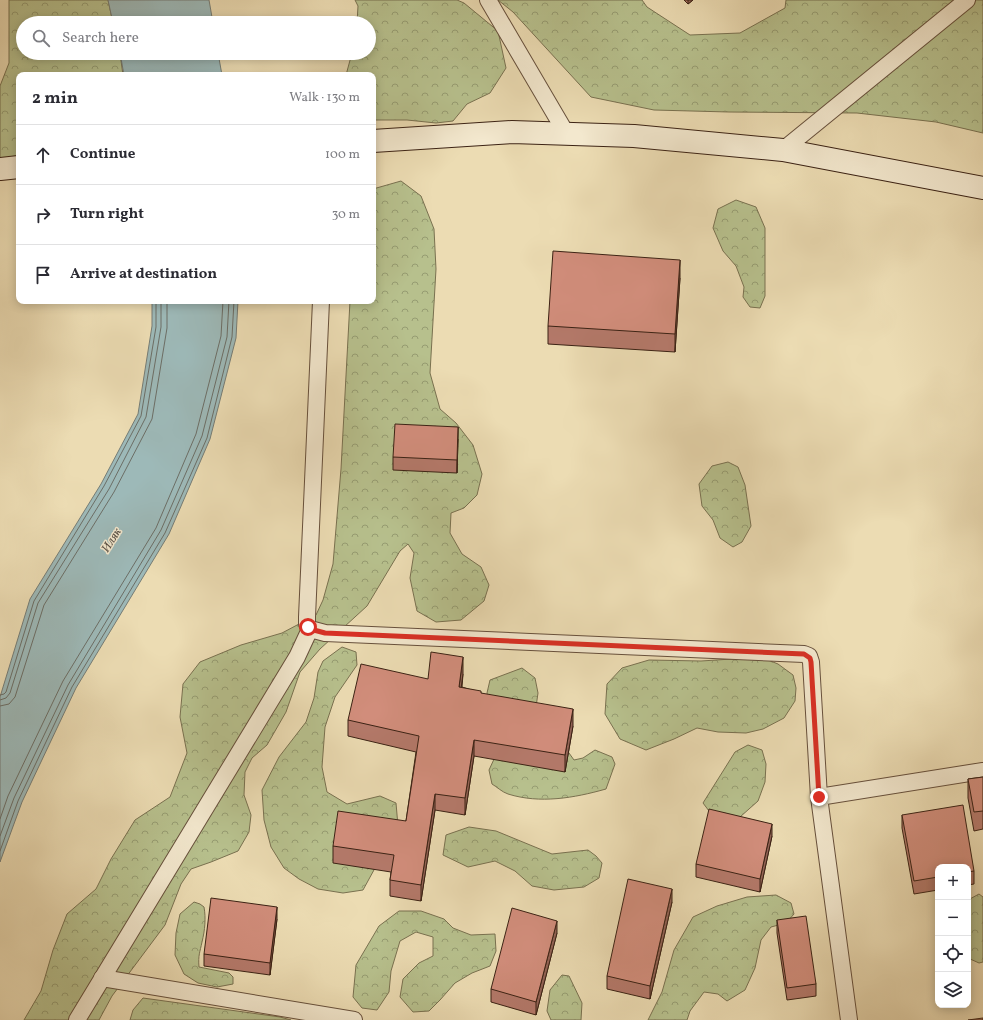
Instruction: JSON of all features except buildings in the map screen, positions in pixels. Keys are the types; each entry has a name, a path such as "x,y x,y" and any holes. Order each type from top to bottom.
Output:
{"street":[{"path":"376,141 512,132 634,136 782,150 983,188"}],"lane":[{"path":"488,0 566,133"},
{"path":"782,150 967,0"},
{"path":"321,304 307,617 307,624 310,629 325,633 804,654 810,658 819,797 849,1020"},
{"path":"78,1020 297,657 310,629"},
{"path":"819,797 983,771"},
{"path":"102,978 354,1020"}],"green space":[{"path":"9,0 108,0 111,16 16,16 16,60 121,60 123,72 16,72 16,169 0,171 0,86 9,63"},
{"path":"355,0 457,0 464,3 498,31 506,68 490,93 467,104 453,121 436,123 407,120 376,120 376,72 347,72 350,60 376,60 376,16 357,16 358,6"},
{"path":"498,0 642,0 647,7 690,35 740,33 785,8 786,0 983,0 983,133 936,122 857,113 654,110 591,97 513,12"},
{"path":"401,181 421,196 434,229 436,269 430,373 440,409 456,423 473,445 482,474 477,495 464,508 451,513 450,533 462,554 481,567 489,585 484,601 461,620 436,622 417,611 410,578 414,553 408,544 400,551 367,606 320,649 300,672 286,712 267,745 252,758 245,772 244,795 251,815 249,832 238,851 191,869 181,884 165,925 112,996 99,1020 24,1020 41,991 53,950 67,914 96,889 111,859 135,820 170,797 187,753 180,717 183,684 200,662 241,645 282,633 316,615 323,600 333,564 341,469 350,304 376,304 376,188"},
{"path":"736,200 756,207 765,228 765,296 760,308 750,307 743,297 744,287 736,266 723,251 713,228 718,209"},
{"path":"728,462 738,467 745,485 751,526 742,542 733,547 720,538 713,520 702,506 699,484 712,466"},
{"path":"342,647 356,652 357,665 335,697 325,727 322,767 327,792 347,804 380,796 396,803 398,826 363,890 343,893 318,889 299,879 284,868 271,847 264,820 262,790 279,757 306,722 314,698 318,672 323,661"},
{"path":"763,658 778,664 793,675 796,688 795,701 784,718 763,729 746,733 718,732 697,728 646,750 620,739 605,714 607,684 622,668 649,660 701,661"},
{"path":"522,668 535,678 538,693 536,707 574,760 583,758 595,750 612,757 615,764 606,789 557,799 532,799 508,794 492,784 489,770 495,757 487,693 490,680"},
{"path":"748,745 762,750 766,764 765,782 758,801 740,817 723,818 709,811 703,803 735,752"},
{"path":"469,827 496,831 552,854 588,850 602,863 599,878 584,887 554,890 532,886 515,871 495,861 468,867 443,855 446,835"},
{"path":"979,894 983,897 983,962 979,963 971,959 971,898"},
{"path":"776,895 791,903 794,914 786,923 771,927 761,940 755,968 745,990 727,1001 718,994 704,992 690,1011 687,1020 648,1020 662,992 674,950 693,917 717,906 747,897"},
{"path":"194,902 204,907 205,915 204,933 199,956 199,967 229,973 233,977 233,984 217,987 198,983 184,974 175,955 176,933 180,914"},
{"path":"399,911 421,911 444,919 453,928 471,935 495,934 496,951 490,966 472,973 455,983 429,1011 413,1012 400,997 403,979 419,963 433,956 433,937 416,932 400,941 391,971 389,992 377,1010 362,1008 353,997 356,965 379,926"},
{"path":"562,975 569,976 582,1003 581,1020 551,1020 547,1011 550,990"},
{"path":"143,998 280,1017 291,1020 130,1020 133,1010"}],"water":[{"path":"108,0 209,0 212,16 111,16"},
{"path":"121,60 219,60 221,72 123,72"},
{"name":"Иляк","path":"152,304 238,304 236,338 210,439 169,534 76,688 22,802 0,862 0,697 30,599 101,484 138,414 152,326"}],"route":[{"path":"308,627 315,631 325,633 804,654 809,656 811,662 819,797"}]}
